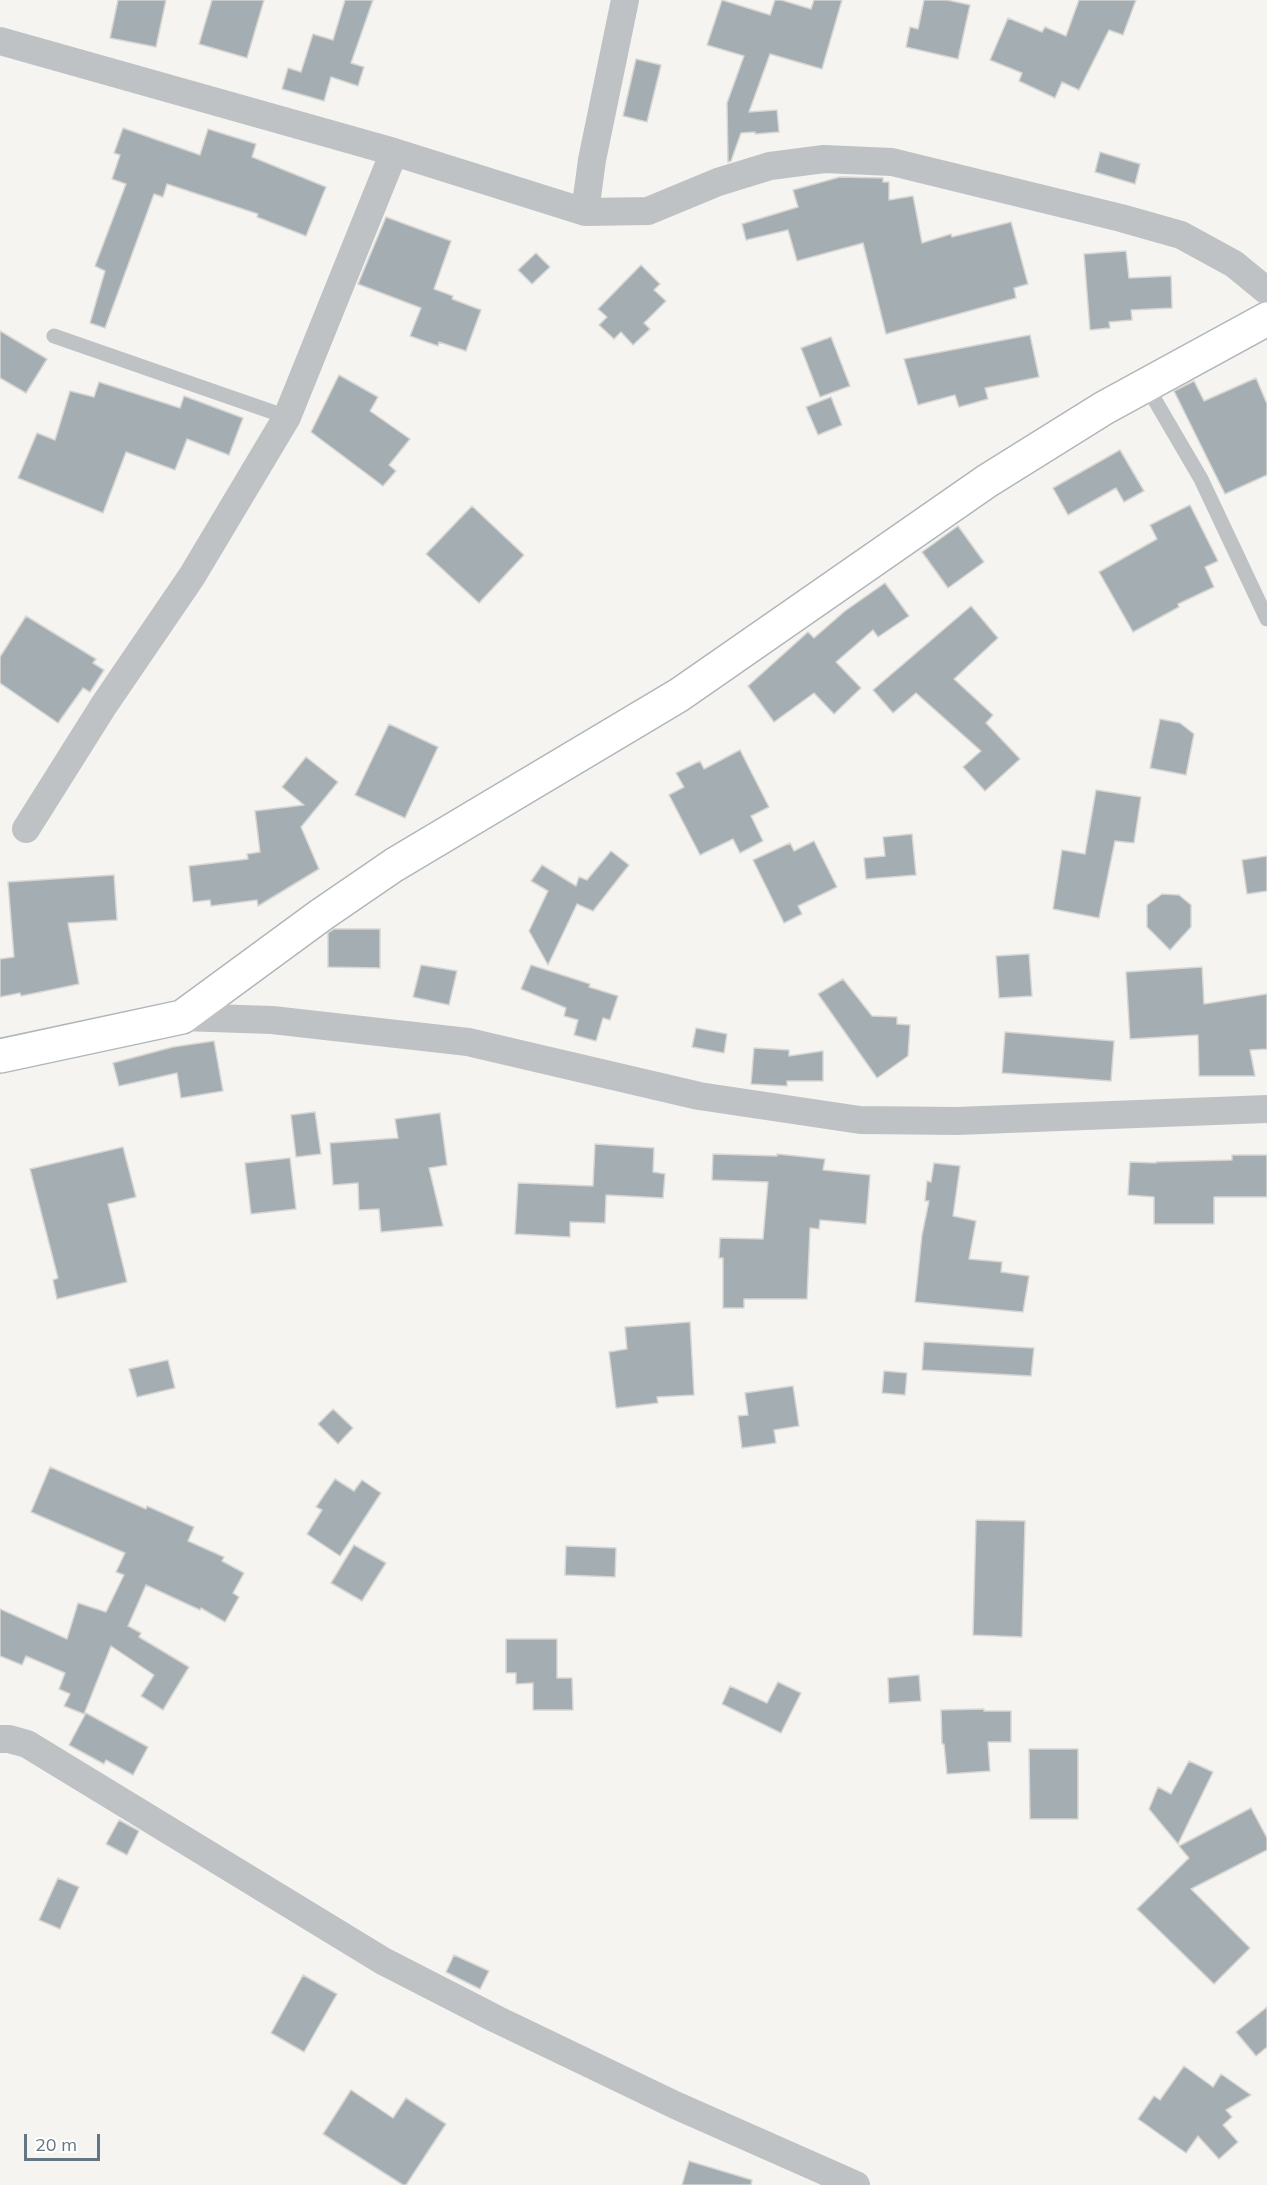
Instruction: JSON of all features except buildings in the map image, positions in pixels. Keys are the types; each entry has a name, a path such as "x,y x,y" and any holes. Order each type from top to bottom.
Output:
{"street":[{"path":"585,212 592,160 625,0"},
{"path":"0,41 394,152 585,212 648,211 718,182 770,166 824,159 892,162 1121,218 1180,235 1234,264 1267,291"},
{"path":"26,829 104,705 192,576 287,417 394,152"},
{"path":"182,1017 321,915 394,865 679,695 987,481 1104,408 1267,318"},
{"path":"0,1056 182,1017 272,1020 468,1042 699,1096 860,1120 957,1121 1267,1109"},
{"path":"0,1739 27,1744 394,1967 665,2100 856,2185"}],"lane":[{"path":"54,336 287,417"},
{"path":"1146,385 1201,479 1267,619"}]}
